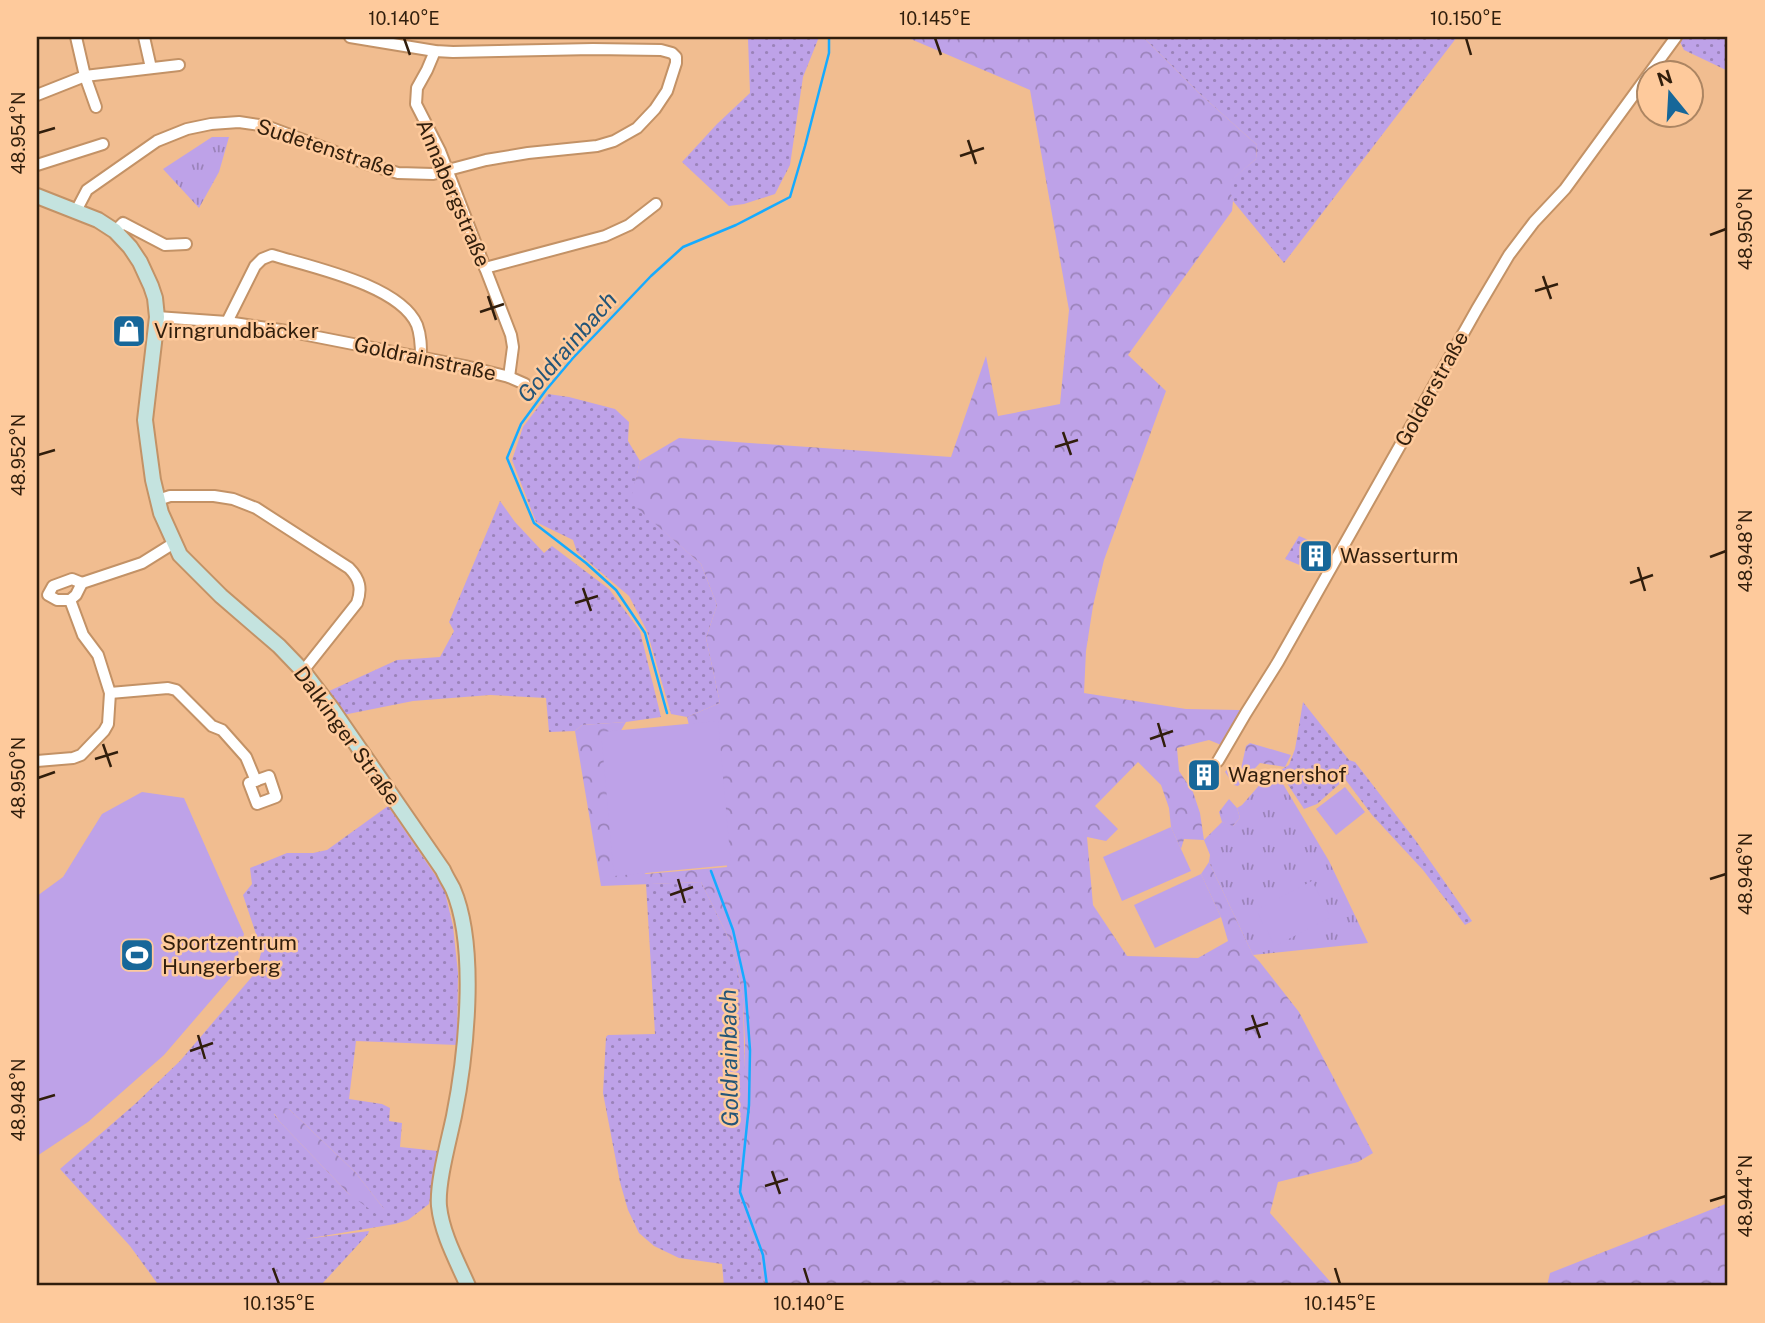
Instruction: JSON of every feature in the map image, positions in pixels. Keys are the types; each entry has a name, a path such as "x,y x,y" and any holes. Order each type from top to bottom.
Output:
{"street":[{"path":"76,37 96,107"},
{"path":"144,37 151,68"},
{"path":"350,37 453,52 593,49 596,37"},
{"name":"Golderstraße","path":"1218,761 1278,662 1509,255 1534,222 1565,189 1676,37"},
{"name":"Sudetenstraße","path":"76,211 87,190 157,141 187,129 211,124 239,122 266,126 398,173 433,174 486,160 597,146 614,141 637,128 655,109 667,91 676,57 661,50 593,49"},
{"name":"Annabergstraße","path":"435,51 417,88 416,104 440,151 511,335 513,348 509,377"},
{"path":"37,95 85,76 179,65"},
{"path":"37,164 103,144"},
{"name":"Dalkinger Straße","path":"37,196 98,220 114,231 140,262 155,298 157,317 145,420 153,480 161,513 180,555 303,671 332,709 454,890 465,936 467,1025 439,1205 445,1231 468,1286"},
{"path":"485,268 605,236 629,225 656,204"},
{"path":"114,231 123,223 165,245 186,244"},
{"path":"227,322 255,266 262,259 272,256 353,279 372,287 395,302 408,311 416,323 421,340 421,357"},
{"name":"Goldrainstraße","path":"157,317 227,322 287,331 421,357 525,383"},
{"path":"158,500 170,496 233,499 256,508 356,575 360,593 357,603 303,671"},
{"path":"37,599 48,594 53,586 72,579 82,583 142,563 174,543"},
{"path":"48,594 57,600 70,600 82,583"},
{"path":"37,769 37,761 81,755 108,724 110,693 98,655 83,635 70,600"},
{"path":"110,693 168,688 176,690 212,726 222,730 246,757 257,780"}],"green space":[{"path":"819,37 803,77 790,165 775,194 729,206 682,162 750,93 748,39"},
{"path":"906,37 1140,37 1257,145 1256,159 1228,183 1233,201 1232,211 1128,355 1166,391 1104,560 1086,651 1084,693 1186,709 1239,710 1246,713 1226,747 1209,740 1177,748 1179,771 1193,792 1200,813 1204,840 1184,839 1181,849 1171,827 1169,808 1161,785 1138,762 1095,806 1118,829 1106,841 1087,837 1093,905 1127,956 1198,958 1228,941 1221,917 1201,874 1209,862 1253,955 1299,1012 1373,1153 1358,1162 1278,1182 1270,1213 1334,1286 764,1286 760,1251 748,1227 740,1198 745,1043 743,999 733,947 701,882 601,886 575,731 582,725 626,722 616,739 631,865 646,874 727,867 712,729 690,730 687,717 720,703 706,638 717,605 701,564 630,502 640,461 679,438 951,457 986,356 998,416 1060,404 1069,310 1030,90"},
{"path":"1140,37 1457,37 1284,263 1233,201 1227,183 1256,159 1257,145"},
{"path":"1680,37 1728,37 1728,71 1684,50"},
{"path":"212,137 229,137 219,172 199,208 163,169"},
{"path":"548,394 615,409 629,422 628,441 640,461 631,502 701,564 717,605 706,638 720,703 687,717 671,714 647,631 629,596 577,552 573,540 536,522 512,460 523,427"},
{"path":"500,501 515,522 544,553 552,546 609,589 640,631 661,717 582,725 575,731 549,732 546,698 490,695 413,701 343,715 327,692 397,660 440,657 454,631 449,622"},
{"path":"1299,536 1332,550 1319,573 1285,559"},
{"path":"1303,702 1349,760 1355,762 1416,841 1472,921 1465,925 1423,870 1372,815 1345,779 1317,804 1304,809 1279,771 1289,765 1295,749"},
{"path":"718,721 731,865 614,876 601,732"},
{"path":"1250,743 1291,755 1285,767 1260,763 1238,786 1234,785 1225,772 1229,767 1241,769 1246,746"},
{"path":"1270,773 1277,774 1329,861 1368,943 1253,955 1209,862 1210,855 1204,840 1222,822 1233,826 1240,818 1237,808"},
{"path":"1345,787 1365,812 1336,835 1316,809"},
{"name":"Sportzentrum Hungerberg","path":"142,792 184,798 244,934 232,976 164,1055 88,1122 37,1156 37,896 63,877 102,814"},
{"path":"1229,799 1237,808 1240,818 1232,827 1222,822 1219,812"},
{"path":"388,806 444,888 453,926 458,973 457,1045 356,1041 349,1099 382,1104 390,1108 389,1121 402,1123 400,1147 438,1151 429,1204 408,1220 395,1224 305,1239 369,1231 320,1286 153,1286 157,1283 130,1246 60,1169 180,1061 256,972 261,953 243,895 252,884 250,868 287,853 327,850","holes":["289,1109 356,1173 384,1209 349,1194 274,1114"]},
{"path":"1171,827 1191,871 1122,901 1103,857"},
{"path":"1201,874 1221,917 1155,948 1134,905"},
{"path":"1312,881 1331,917 1275,946 1256,910"},
{"path":"701,882 733,947 743,999 748,1227 760,1251 764,1286 724,1286 722,1264 679,1258 654,1246 639,1233 628,1210 620,1182 603,1093 606,1037 655,1034 646,884"},
{"path":"282,1107 289,1109 356,1173 384,1209 379,1216 349,1194 279,1121 274,1113"},
{"path":"1728,1203 1728,1286 1547,1286 1550,1273"}],"waterway":[{"name":"Goldrainbach","path":"667,713 645,633 616,590 534,523 507,458 521,424 546,390 651,276 683,247 736,225 790,197 829,53 829,37"},
{"name":"Goldrainbach","path":"711,871 733,930 745,983 750,1050 749,1105 740,1192 763,1255 767,1286"}],"place":[{"name":"Virngrundbäcker","path":"129,331"},
{"name":"Wasserturm","path":"1316,556"},
{"name":"Wagnershof","path":"1204,775"},
{"name":"Sportzentrum Hungerberg","path":"137,955"}]}
